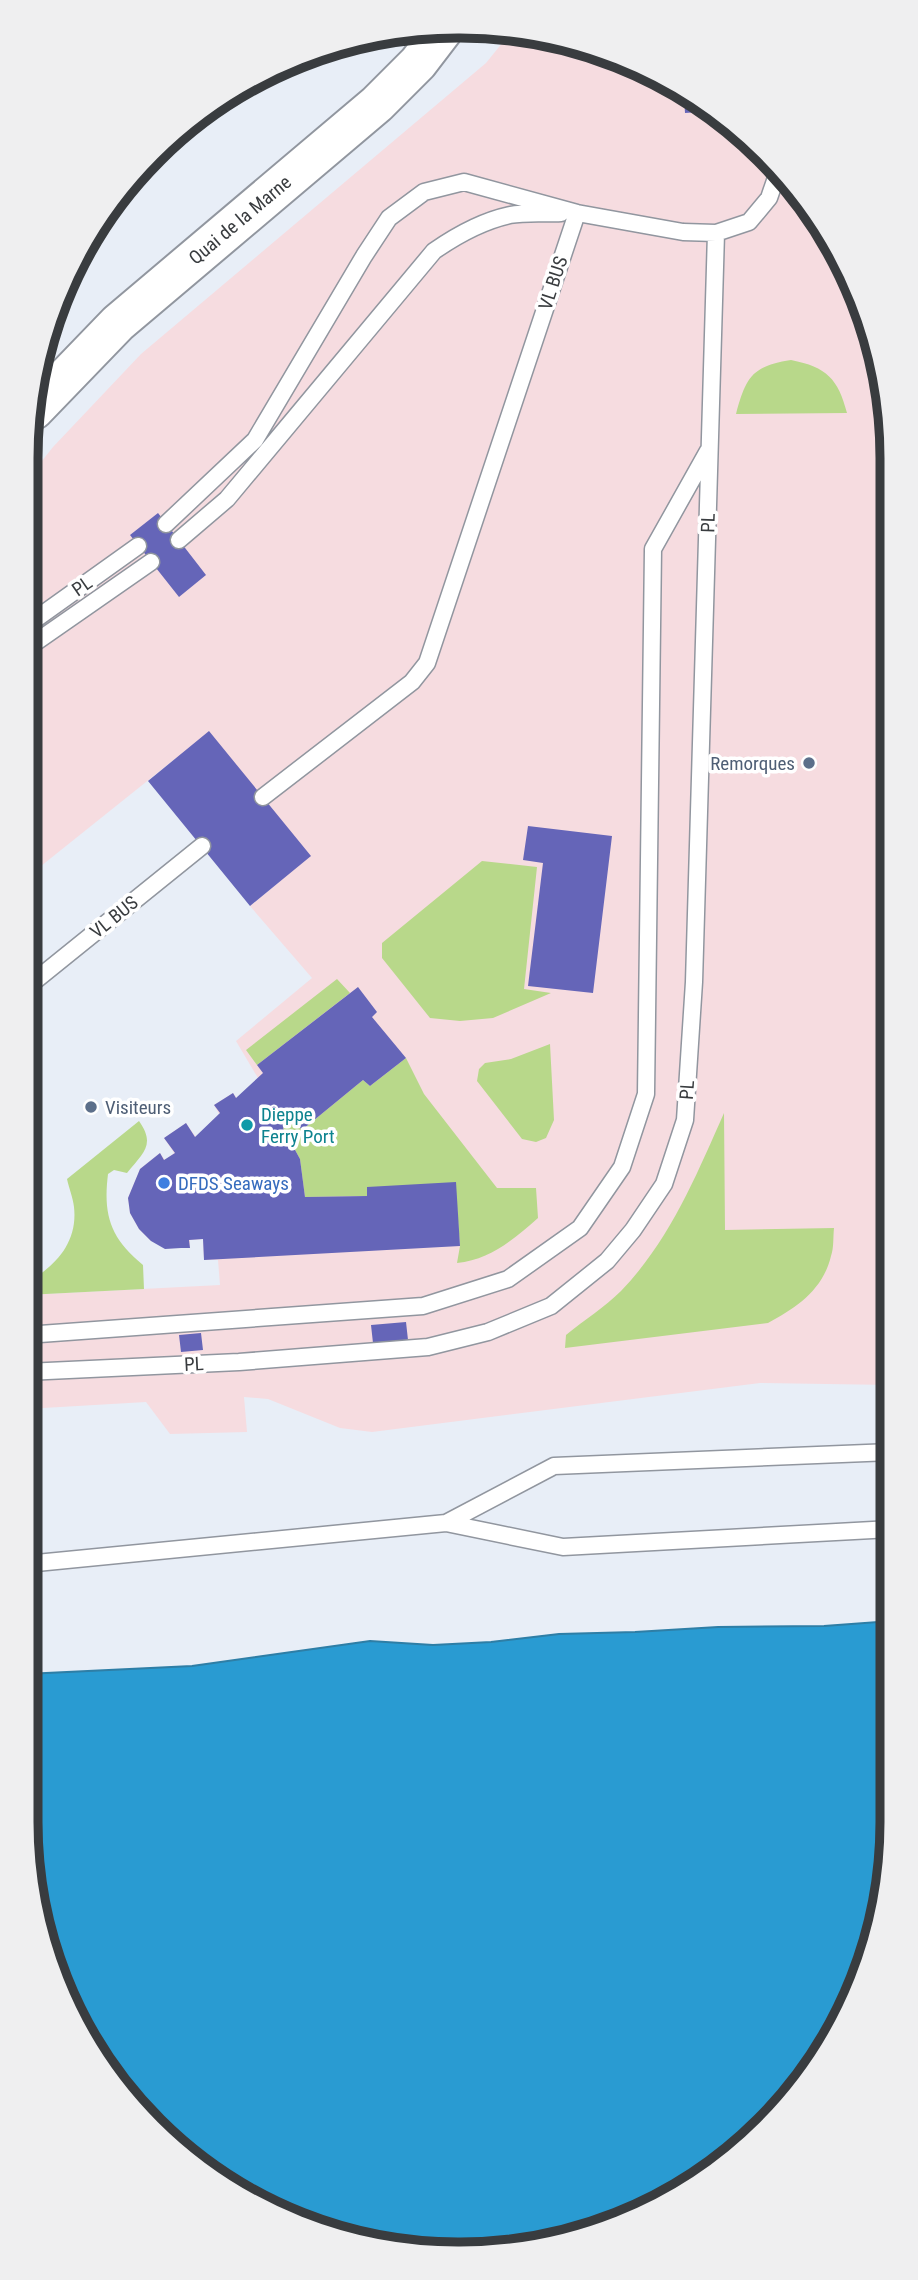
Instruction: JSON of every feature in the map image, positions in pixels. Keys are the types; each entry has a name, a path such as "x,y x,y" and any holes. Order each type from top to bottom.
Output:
{"street":[{"name":"Quai de la Marne","path":"43,401 118,323 377,104 418,63 437,39"}],"lane":[{"path":"166,524 256,440 389,218 424,192 464,182 577,213 683,232 716,233 749,222 769,198 775,182"},
{"path":"179,540 227,499 434,251 457,236 487,222 512,215 577,213"},
{"name":"VL BUS","path":"263,797 412,682 426,663 577,213"},
{"name":"PL","path":"38,1371 239,1362 428,1347 488,1332 551,1306 607,1261 633,1230 664,1184 685,1120 694,982 716,233"},
{"path":"38,1334 423,1306 508,1279 580,1228 622,1167 646,1094 653,548 710,449"},
{"name":"PL","path":"38,617 138,546"},
{"path":"38,641 152,562"},
{"name":"VL BUS","path":"38,978 202,846"},
{"path":"446,1523 554,1466 880,1452"},
{"path":"38,1563 446,1523 563,1547 880,1530"}],"shaded area":[{"path":"504,41 568,53 645,82 693,109 715,125 775,182 809,225 836,273 865,350 876,404 880,459 880,1385 760,1383 372,1432 340,1428 268,1399 244,1397 247,1432 170,1434 146,1402 38,1408 38,1294 220,1285 218,1260 204,1260 203,1239 190,1240 190,1248 151,1241 139,1229 130,1213 128,1198 140,1169 160,1153 165,1160 174,1153 164,1138 186,1123 196,1137 219,1114 214,1105 233,1093 237,1098 258,1078 236,1041 312,978 250,906 279,882 176,758 38,868 38,466 141,354 486,63"}],"green space":[{"path":"791,360 814,366 829,376 840,391 847,413 736,414 743,391 753,375 767,366"},
{"path":"482,861 537,867 524,989 551,993 493,1018 460,1021 430,1018 382,958 382,943"},
{"path":"337,979 350,993 257,1065 246,1050"},
{"path":"550,1044 554,1120 546,1138 536,1142 522,1139 477,1081 479,1069 485,1063 511,1059"},
{"path":"406,1058 424,1094 497,1188 536,1188 538,1218 511,1241 480,1258 457,1263 460,1246 455,1183 367,1196 305,1197 300,1159 283,1128 294,1120 302,1130 363,1080 370,1086"},
{"path":"724,1113 725,1230 834,1228 832,1253 822,1279 807,1297 768,1323 565,1348 566,1335 621,1291 654,1251 680,1206"},
{"path":"139,1121 147,1136 147,1143 127,1173 114,1170 108,1174 107,1202 111,1225 116,1235 143,1265 144,1289 38,1294 38,1276 62,1252 72,1232 74,1207 67,1179"}],"water":[{"path":"880,1622 879,1849 871,1903 857,1956 823,2031 809,2055 775,2098 715,2155 693,2171 645,2198 568,2227 487,2241 404,2238 324,2219 249,2185 225,2171 182,2137 125,2077 109,2055 82,2007 53,1930 42,1876 38,1821 38,1673 192,1666 370,1641 433,1645 559,1634 718,1627 824,1626"}],"building":[{"path":"684,104 697,112 685,113"},
{"path":"158,513 206,575 179,597 130,535"},
{"path":"209,731 311,856 250,906 148,781"},
{"path":"528,826 612,836 593,993 528,986 543,863 523,860"},
{"name":"Dieppe Ferry Port","path":"358,987 377,1012 372,1017 406,1058 370,1086 363,1080 302,1130 294,1120 283,1128 300,1159 305,1197 367,1196 367,1187 456,1182 460,1246 204,1260 203,1239 189,1240 190,1248 165,1249 151,1241 139,1229 130,1213 128,1198 140,1169 160,1153 164,1160 175,1153 164,1138 186,1123 195,1137 220,1113 214,1105 233,1093 236,1098 263,1073 257,1065"},
{"path":"406,1322 408,1340 373,1343 371,1325"},
{"path":"201,1333 203,1350 181,1352 179,1335"}],"place":[{"name":"Remorques","path":"809,763"},
{"name":"Visiteurs","path":"91,1107"},
{"name":"Dieppe Ferry Port","path":"247,1125"},
{"name":"DFDS Seaways","path":"164,1183"}]}
